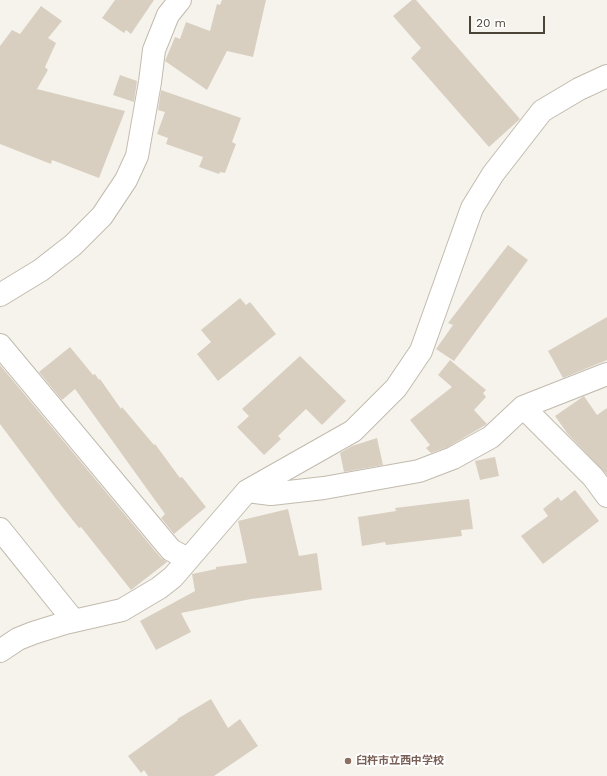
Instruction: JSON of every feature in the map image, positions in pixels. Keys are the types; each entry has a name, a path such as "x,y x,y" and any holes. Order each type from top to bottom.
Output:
{"street":[{"path":"0,295 41,270 73,245 102,216 126,180 137,156 154,50 168,15 180,0"},
{"path":"0,651 28,635 74,621 122,610 160,588 173,577 247,491 353,431 396,388 421,351 472,208 493,174 542,111 579,89 607,76"},
{"path":"0,345 171,550 188,559"},
{"path":"247,491 271,494 324,488 419,471 453,458 490,437 523,407 607,374"},
{"path":"523,407 593,477 607,496"},
{"path":"0,529 74,621"}],"building":[{"path":"115,0 154,0 131,34 126,30 124,33 102,18"},
{"path":"222,0 266,0 253,57 227,51 207,90 165,61 175,37 180,39 186,22 210,31 217,4 220,5"},
{"path":"412,0 416,0 520,119 489,147 411,58 421,48 393,16"},
{"path":"41,6 62,21 48,38 56,43 45,67 48,70 37,89 125,111 99,178 52,160 51,164 0,144 0,46 12,30 20,34"},
{"path":"120,75 137,81 134,102 113,95"},
{"path":"161,90 241,118 232,142 236,144 225,173 220,172 219,174 199,167 203,157 166,144 168,138 157,134 165,112 158,110"},
{"path":"508,245 528,260 454,361 436,349 453,325 448,323"},
{"path":"240,298 246,305 250,302 276,334 218,381 197,354 211,342 201,330"},
{"path":"607,317 607,360 563,378 548,351"},
{"path":"70,347 93,375 95,374 99,380 100,379 121,409 122,407 154,445 155,444 180,478 182,477 206,507 174,534 161,518 165,514 75,389 62,400 39,372"},
{"path":"300,356 346,401 322,425 306,409 278,436 281,439 264,455 237,427 249,416 242,409"},
{"path":"450,360 486,390 483,393 486,397 474,410 487,424 448,447 431,453 426,448 430,445 410,420 452,387 438,375"},
{"path":"0,365 161,558 167,562 131,590 81,527 79,528 56,499 0,424"},
{"path":"584,396 597,415 607,408 607,475 567,433 555,416"},
{"path":"377,438 383,465 344,472 340,453 352,446"},
{"path":"495,457 499,476 480,480 475,461"},
{"path":"575,490 599,521 543,564 521,536 548,516 543,509 558,497 561,501"},
{"path":"469,499 473,529 461,530 462,536 386,545 385,542 362,546 358,517 396,511 395,508"},
{"path":"288,509 299,556 317,553 322,590 251,599 181,613 191,632 156,650 140,621 195,591 192,574 216,569 216,567 247,563 238,521"},
{"path":"211,699 228,728 240,719 258,746 214,776 148,776 144,770 141,773 128,756 178,720 177,719"}],"place":[{"name":"臼杵市立西中学校","path":"348,761"}]}
